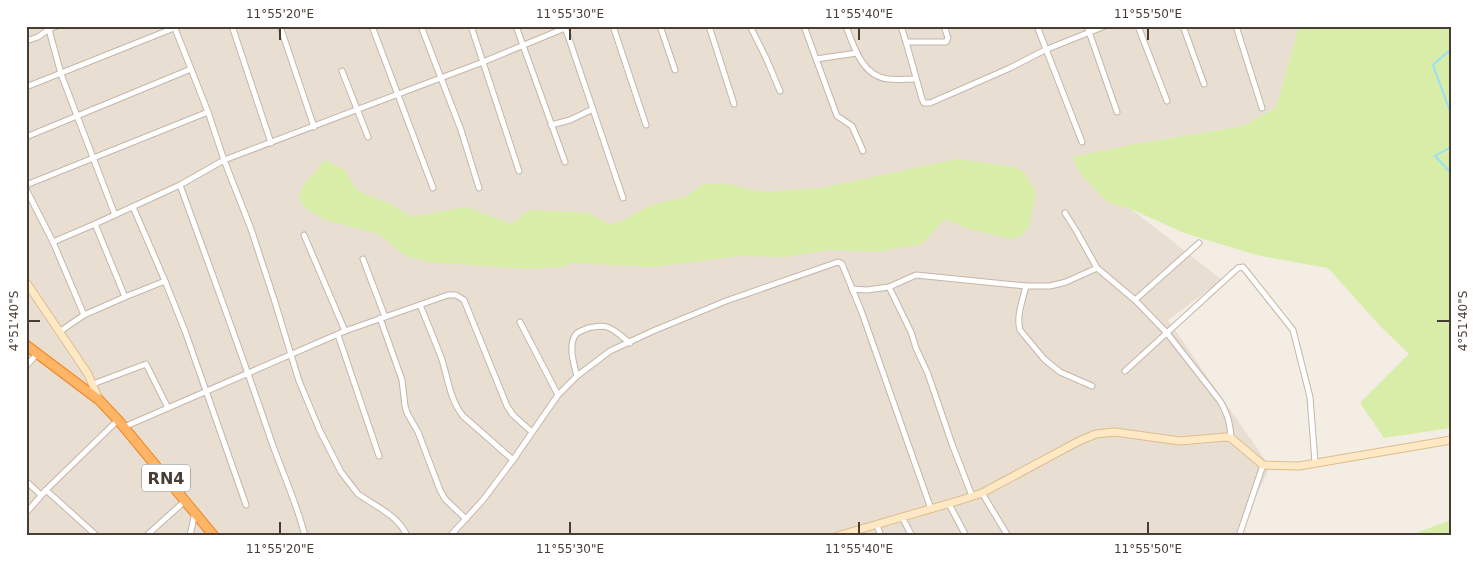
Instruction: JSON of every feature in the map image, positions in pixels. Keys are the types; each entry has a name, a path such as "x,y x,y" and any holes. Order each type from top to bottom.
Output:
{"highway":[{"name":"RN4","path":"26,345 99,400 186,500 214,536"}],"street":[{"path":"26,41 38,37 48,28 56,26"},
{"path":"232,26 272,143"},
{"path":"280,26 314,127"},
{"path":"372,26 433,188"},
{"path":"422,26 461,130 479,188"},
{"path":"471,26 519,171"},
{"path":"516,26 565,162"},
{"path":"613,26 646,125"},
{"path":"660,26 675,70"},
{"path":"709,26 734,104"},
{"path":"750,26 780,91"},
{"path":"804,26 837,116 852,126 863,151"},
{"path":"846,26 864,65 880,77 888,80 915,78"},
{"path":"901,26 922,99 924,103 930,104 1010,68 1088,29 1105,26"},
{"path":"906,42 946,42 948,38 944,26"},
{"path":"1037,26 1082,142"},
{"path":"1138,26 1167,101"},
{"path":"1183,26 1204,84"},
{"path":"1236,26 1262,108"},
{"path":"26,87 174,27 208,112 257,247 299,381 320,431 341,472 358,494 394,518 408,536"},
{"path":"53,242 180,186 224,160 483,62 567,27 623,198"},
{"path":"48,28 61,74 115,215"},
{"path":"1088,29 1117,112"},
{"path":"816,59 857,53"},
{"path":"26,137 191,69"},
{"path":"342,71 368,137"},
{"path":"551,125 570,120 593,109"},
{"path":"84,315 53,242 26,187 208,112"},
{"path":"180,186 282,473 302,522 305,536"},
{"path":"134,207 185,331 246,505"},
{"path":"1065,213 1096,268 1135,300 1166,333 1220,401 1230,423 1231,438"},
{"path":"95,224 125,297"},
{"path":"304,236 345,331"},
{"path":"1135,300 1199,243"},
{"path":"363,259 402,380 404,406 418,432 440,490 445,499 466,519"},
{"path":"450,536 483,500 558,395 577,376 610,351 726,301 838,262 842,264 865,322 931,509"},
{"path":"1125,371 1238,268 1243,267 1293,330 1310,397 1315,463"},
{"path":"852,289 867,290 888,286 916,275 1026,286 1050,286 1066,282 1096,268"},
{"path":"59,332 84,315 165,281"},
{"path":"26,282 88,374 99,400"},
{"path":"888,286 911,332 928,374 972,496"},
{"path":"1026,286 1018,325 1020,330 1044,359 1055,369 1092,386"},
{"path":"26,513 44,493 121,424 168,408 345,331 448,295 456,294 464,300 507,406 532,432"},
{"path":"420,305 441,359 457,408 463,416 513,460"},
{"path":"520,322 558,395"},
{"path":"577,376 574,365 573,346 577,334 582,330 600,326 607,327 630,343"},
{"path":"338,335 379,456"},
{"path":"26,366 37,354"},
{"path":"93,384 146,364 168,408"},
{"path":"837,536 982,493 1080,441 1101,432 1126,433 1180,441 1218,437 1231,438 1263,466 1293,466 1315,463 1451,440"},
{"path":"1239,536 1263,466"},
{"path":"26,482 44,493 97,536"},
{"path":"982,493 1008,536"},
{"path":"146,536 186,500"},
{"path":"950,504 966,536"},
{"path":"190,536 195,512"},
{"path":"902,517 912,536"},
{"path":"877,525 881,536"}],"shaded area":[{"path":"26,26 1299,26 1276,108 1243,126 1135,144 1107,202 1131,209 1222,280 1168,320 1270,467 1237,536 26,536"}],"green space":[{"path":"1299,26 1451,26 1451,428 1384,438 1360,403 1409,354 1379,325 1328,268 1260,256 1184,233 1131,209 1107,202 1079,172 1073,157 1135,144 1243,126 1276,108"},
{"path":"957,159 1014,167 1025,173 1036,192 1029,227 1021,236 1011,239 966,228 945,219 922,244 876,252 828,250 785,257 739,256 653,267 573,263 562,267 529,269 427,262 404,255 379,234 325,220 305,208 299,198 302,187 325,160 345,170 356,190 392,205 411,217 466,207 511,224 530,210 588,213 608,224 620,222 651,205 685,197 704,184 727,184 761,192 821,188"},
{"path":"1451,520 1451,536 1408,536"}],"waterway":[{"path":"1451,49 1433,65 1451,114"},
{"path":"1451,147 1435,156 1451,173"}]}
